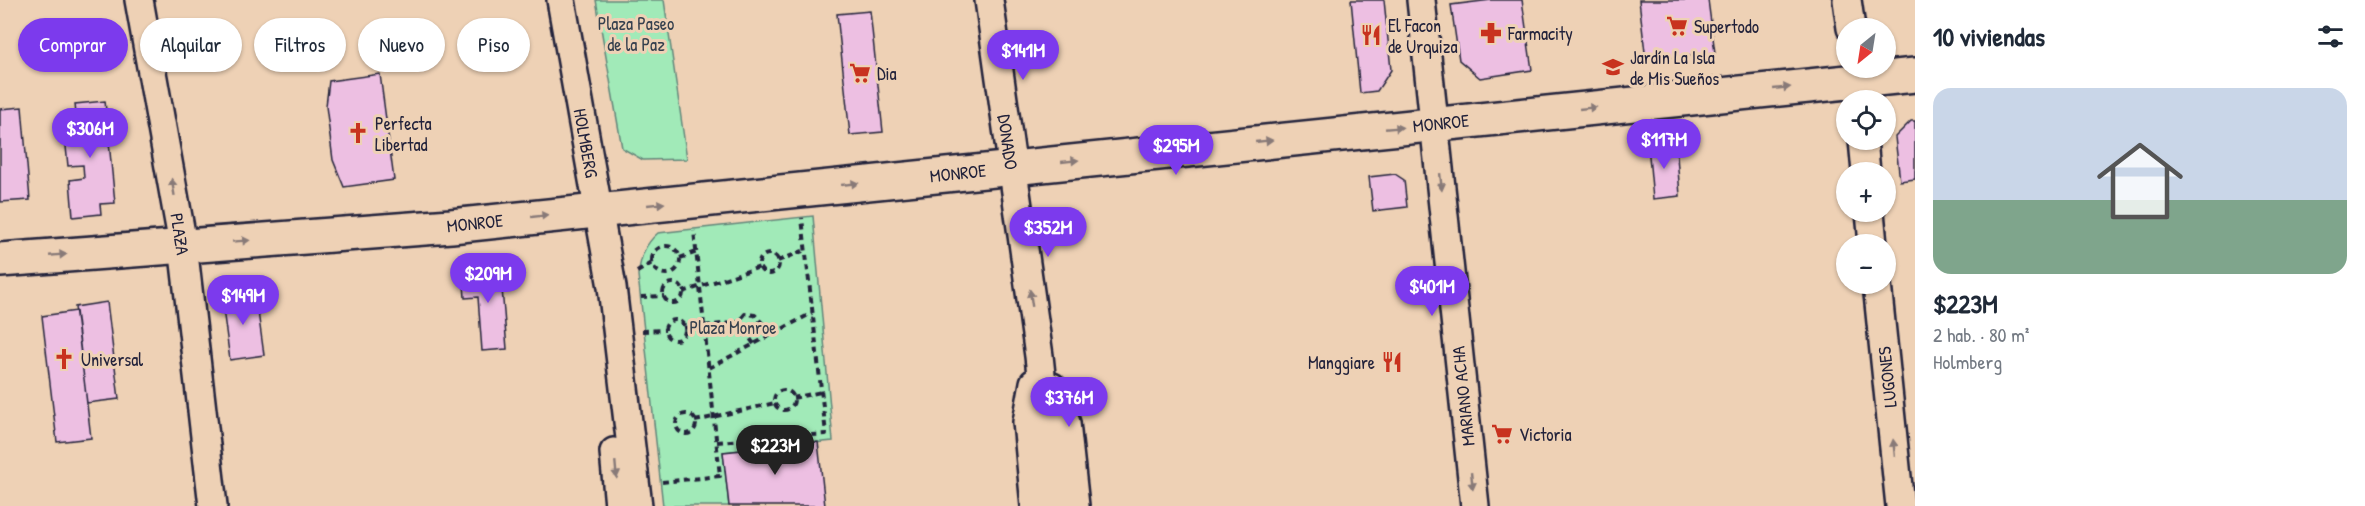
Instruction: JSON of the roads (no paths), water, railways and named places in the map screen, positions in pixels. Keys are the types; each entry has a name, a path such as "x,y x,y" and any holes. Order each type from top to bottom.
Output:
{"main road":[{"name":"MONROE","path":"0,260 183,245 376,233 1857,83 1915,75"}],"street":[{"name":"PLAZA","path":"140,0 183,245 213,506"},
{"name":"HOLMBERG","path":"561,0 612,287 638,506"},
{"name":"DONADO","path":"989,0 1039,356 1055,506"},
{"name":"MARIANO ACHA","path":"1421,0 1474,506"},
{"path":"1848,0 1850,18"},
{"name":"HOLMBERG","path":"612,287 638,352 655,494"},
{"name":"HOLMBERG","path":"612,287 605,350 619,506"},
{"name":"LUGONES","path":"1878,294 1900,506"},
{"name":"DONADO","path":"1035,506 1027,422 1039,356"},
{"name":"DONADO","path":"1039,356 1066,423 1074,506"}],"place":[{"name":"Supertodo","path":"1677,26"},
{"name":"Farmacity","path":"1491,33"},
{"name":"El Facon de Urquiza","path":"1371,35"},
{"name":"Jardín La Isla de Mis Sueños","path":"1613,67"},
{"name":"Dia","path":"860,73"},
{"name":"Perfecta Libertad","path":"358,133"},
{"name":"Universal","path":"64,359"},
{"name":"Manggiare","path":"1392,362"},
{"name":"Victoria","path":"1502,434"}],"park label":[{"name":"Plaza Paseo de la Paz","path":"636,33"},
{"name":"Plaza Monroe","path":"733,327"}]}
